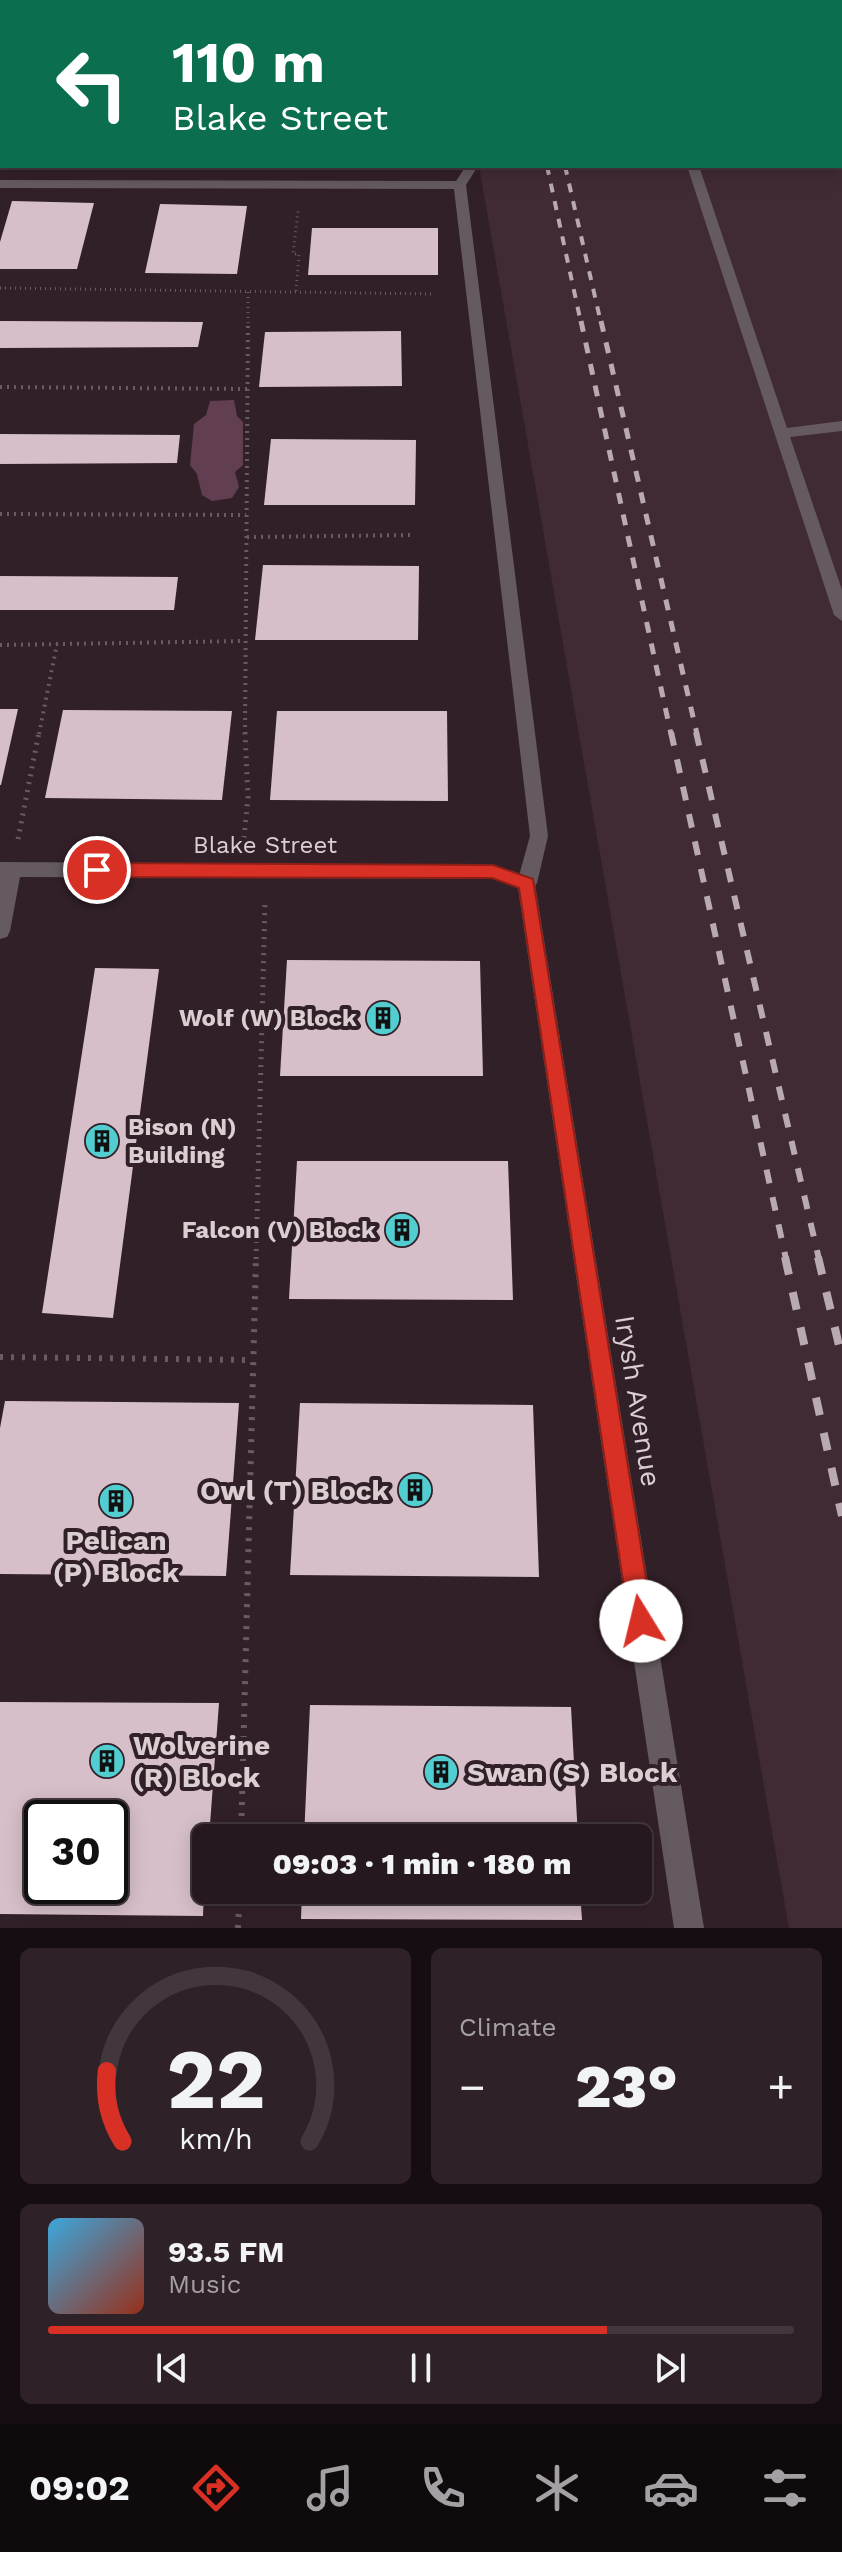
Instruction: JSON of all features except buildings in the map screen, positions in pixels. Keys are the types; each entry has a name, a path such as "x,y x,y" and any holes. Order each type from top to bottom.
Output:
{"street":[{"path":"471,168 460,185 539,836 527,883"},
{"path":"694,168 782,433 837,585 842,615"},
{"path":"0,184 460,185"},
{"path":"782,433 842,426"},
{"path":"0,931 6,870"},
{"name":"Blake Street","path":"6,870 493,872 527,883"},
{"name":"Irysh Avenue","path":"527,883 689,1928"}],"path":[{"path":"296,291 299,254 293,254 298,210"},
{"path":"0,288 435,294"},
{"path":"244,838 248,797 245,641 248,291"},
{"path":"0,387 248,389"},
{"path":"0,514 246,515"},
{"path":"247,537 415,535"},
{"path":"0,645 245,641"},
{"path":"6,870 57,644"},
{"path":"241,1824 265,903"},
{"path":"0,1357 251,1360"},
{"path":"238,1928 239,1904"}],"shaded area":[{"path":"479,168 842,168 842,1928 789,1928"},
{"path":"234,400 237,416 243,422 243,465 235,472 239,487 232,498 212,501 202,495 197,474 190,465 194,424 206,415 210,401"}],"railway":[{"path":"547,168 581,323"},
{"path":"565,168 601,323"},
{"path":"581,321 671,734"},
{"path":"601,321 697,734"},
{"path":"671,732 786,1259"},
{"path":"696,732 819,1259"},
{"path":"785,1257 842,1516"},
{"path":"818,1257 842,1358"}],"place":[{"name":"Wolf (W) Block","path":"383,1018"},
{"name":"Bison (N) Building","path":"102,1141"},
{"name":"Falcon (V) Block","path":"402,1230"},
{"name":"Owl (T) Block","path":"415,1490"},
{"name":"Pelican (P) Block","path":"116,1501"},
{"name":"Wolverine (R) Block","path":"107,1761"},
{"name":"Swan (S) Block","path":"441,1772"}],"route":[{"path":"97,870 493,872 527,883 641,1621"}]}
